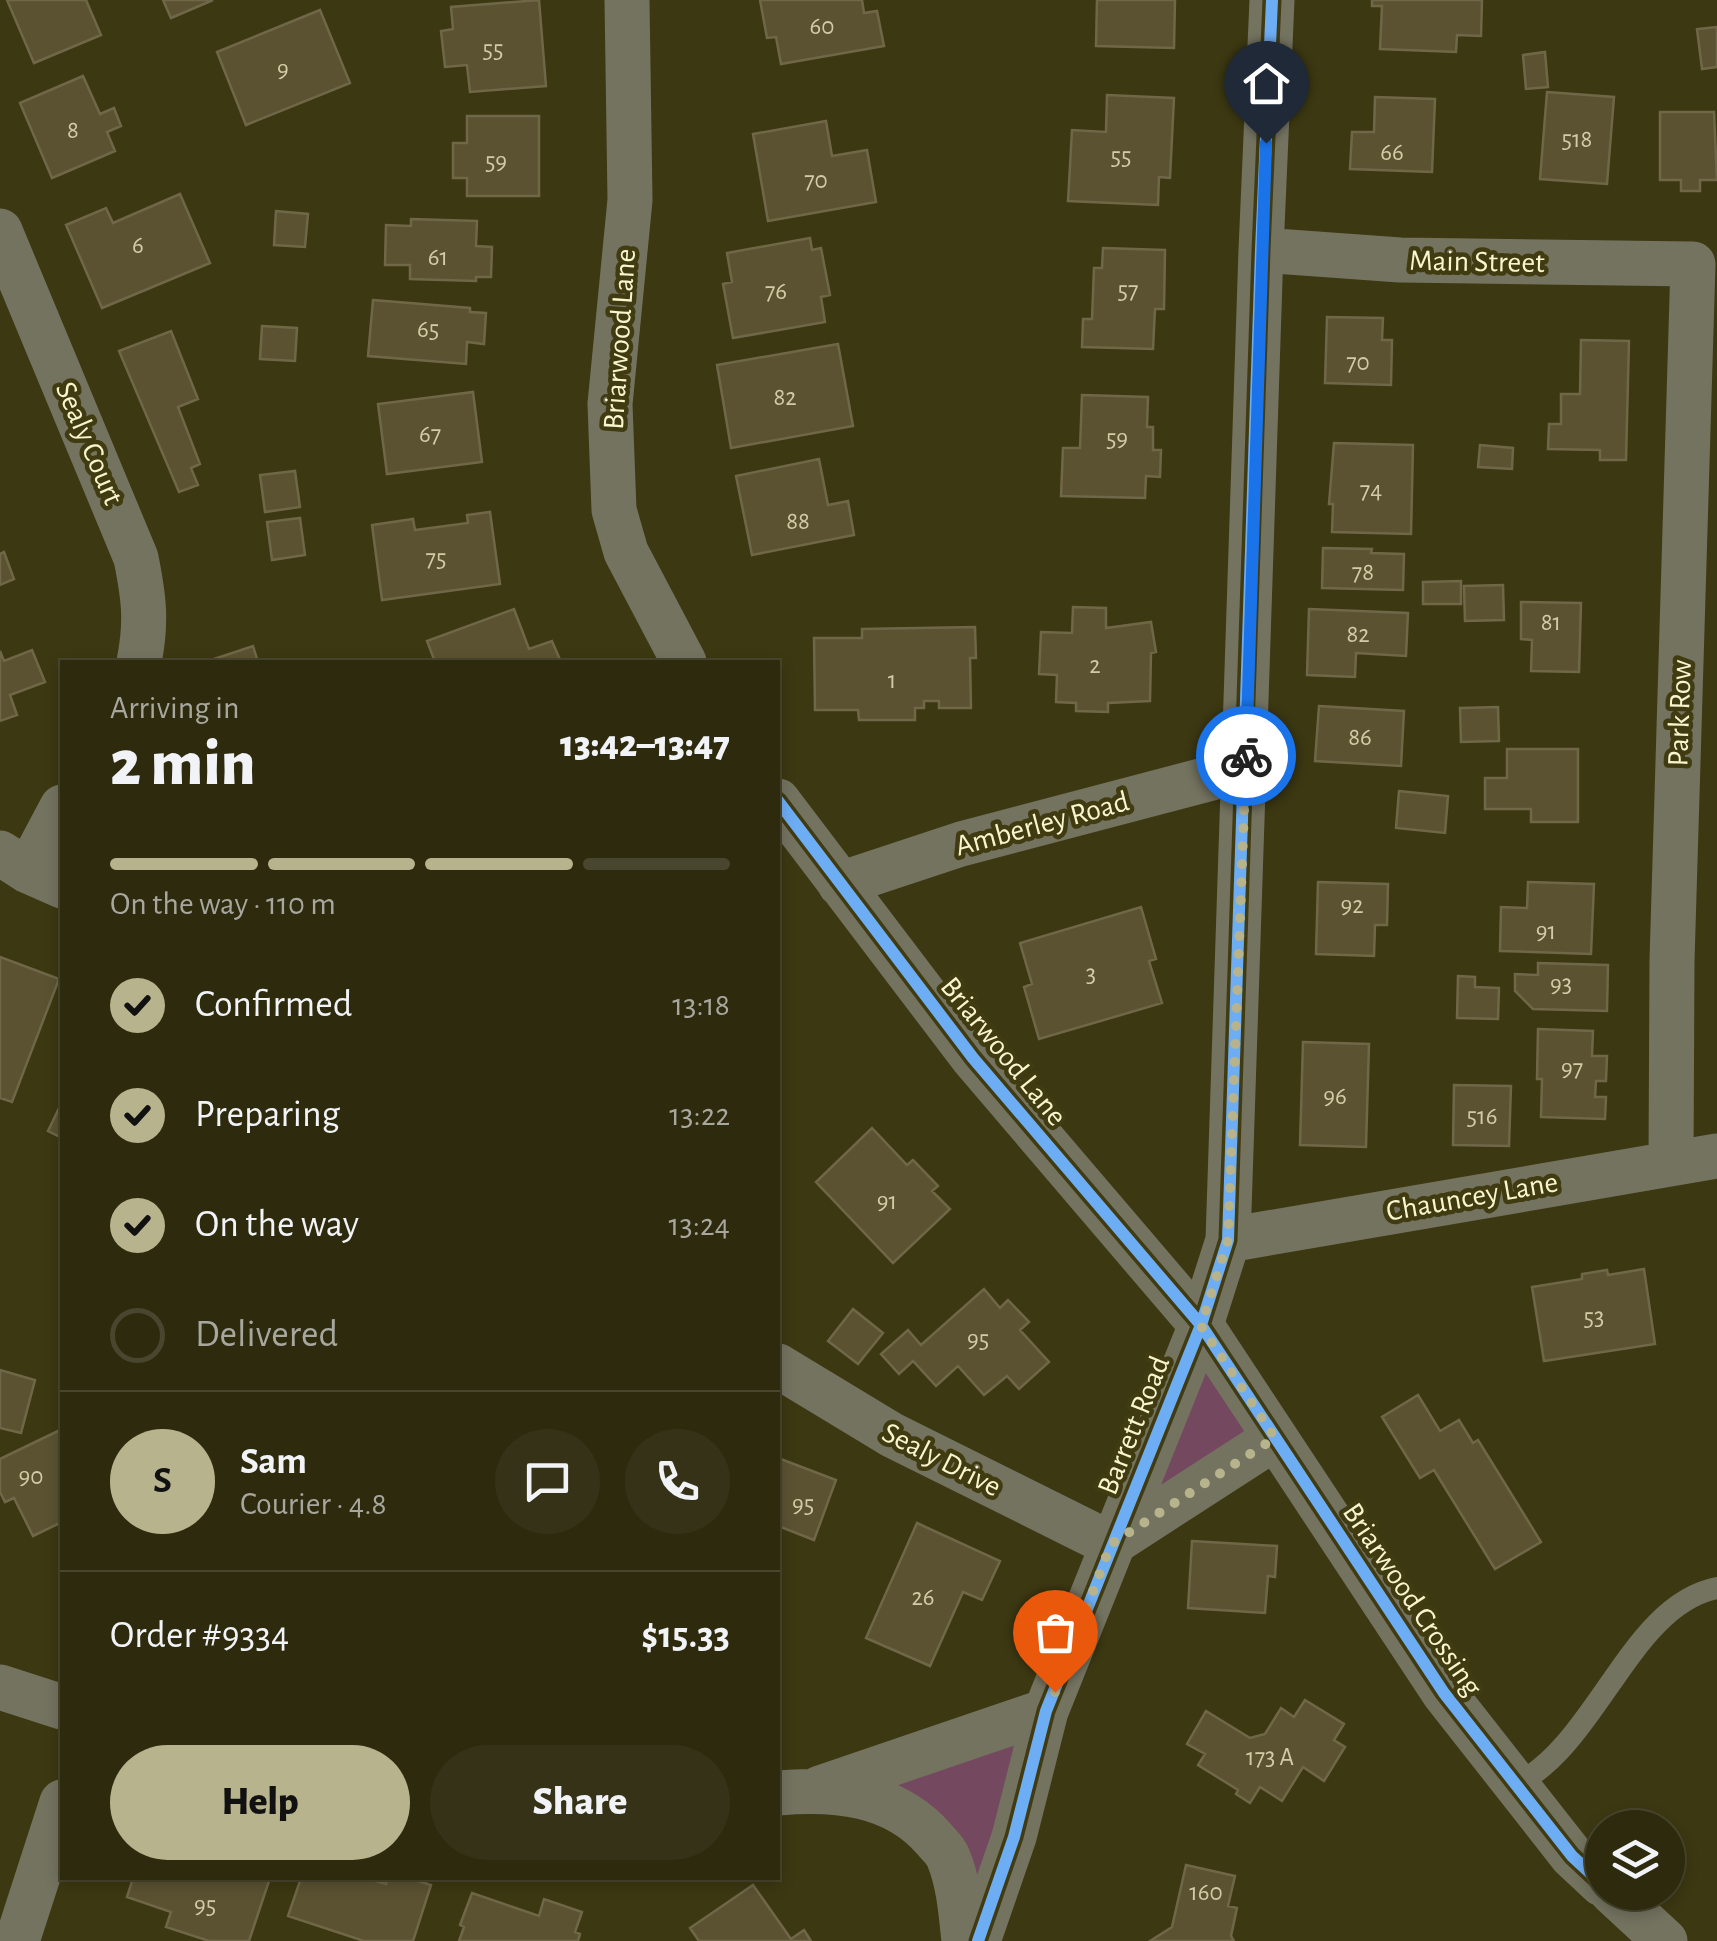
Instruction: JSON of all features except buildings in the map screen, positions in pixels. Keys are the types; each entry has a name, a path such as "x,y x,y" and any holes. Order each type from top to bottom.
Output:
{"street":[{"name":"Briarwood Lane","path":"627,0 630,200 610,404 614,510 626,552 683,660"},
{"name":"Barrett Road","path":"978,1941 1014,1837 1046,1712 1201,1326 1228,1240 1272,0"},
{"name":"Sealy Court","path":"0,232 136,558 145,600 146,629 139,660"},
{"name":"Main Street","path":"1261,250 1700,290"},
{"name":"Park Row","path":"1671,1162 1672,961 1700,290"},
{"name":"Amberley Road","path":"840,884 962,844 1246,769"},
{"name":"Briarwood Lane","path":"780,804 973,1058 1201,1326"},
{"path":"30,870 60,811"},
{"name":"Chauncey Lane","path":"1228,1240 1717,1156"},
{"name":"Briarwood Crossing","path":"1201,1326 1444,1694 1585,1868"},
{"name":"Sealy Drive","path":"780,1367 892,1435 1111,1544"},
{"name":"Barrett Road","path":"1111,1544 1275,1438"},
{"path":"0,1688 60,1706"},
{"path":"795,1791 1046,1712"},
{"path":"795,1791 889,1803 921,1824 947,1853 956,1883 964,1941"},
{"path":"18,1941 60,1808"},
{"path":"1631,1910 1665,1941"}],"lane":[{"path":"1516,1785 1536,1774 1574,1736 1669,1610 1717,1588"}],"shaded area":[{"path":"1201,1325 1275,1438 1111,1544"},
{"path":"1046,1711 978,1941 956,1883 852,1795"}],"cycle path":[{"path":"978,1941 1014,1837 1046,1711 1201,1325 1228,1240 1272,0"},
{"path":"780,804 973,1058 1201,1325 1444,1693 1585,1868"}],"way so far":[{"path":"1055,1692 1111,1544 1275,1438 1201,1326 1228,1240 1246,756"}],"route":[{"path":"1246,756 1266,143"}]}
